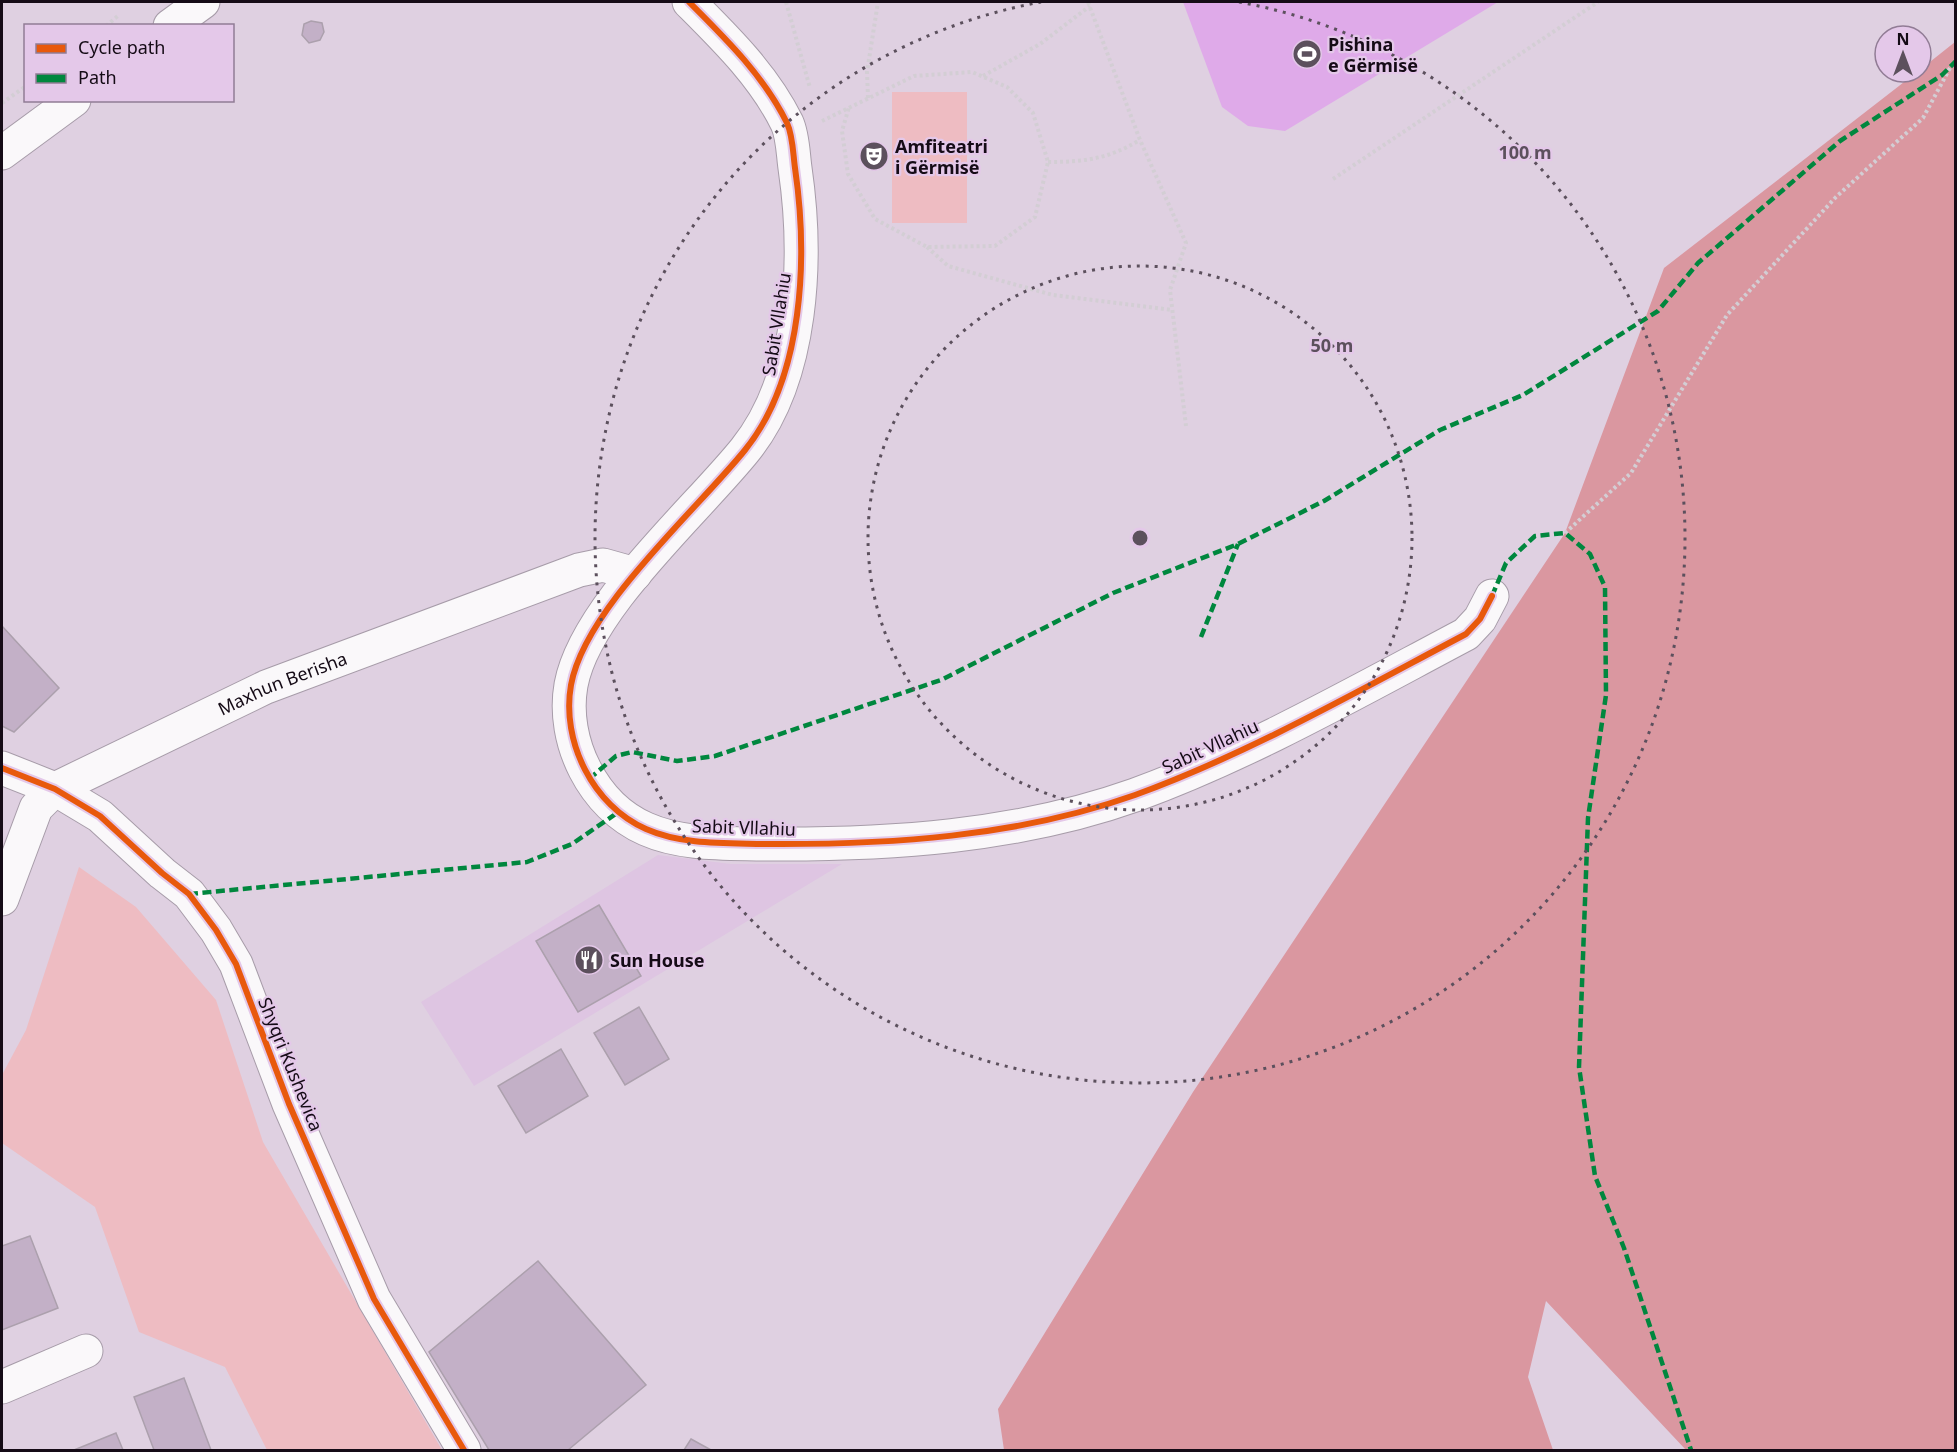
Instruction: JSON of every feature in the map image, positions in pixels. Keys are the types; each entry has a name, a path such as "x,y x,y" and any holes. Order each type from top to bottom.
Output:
{"street":[{"path":"173,24 203,2"},
{"name":"Sabit Vllahiu","path":"689,2 750,65 789,126 798,189 801,277 781,388 765,419 747,447 635,574 600,622 581,654 571,684 570,717 577,752 589,779 617,813 647,830 684,840 719,843 844,845 997,829 1061,817 1132,796 1235,753 1466,634 1480,619 1492,596"},
{"path":"2,153 71,102"},
{"name":"Maxhun Berisha","path":"2,899 36,808 55,789 266,687 579,570 603,565 635,574"},
{"name":"Shyqri Kushevica","path":"2,768 55,789 100,816 136,846 162,873 189,894 216,930 236,964 289,1104 374,1299 464,1450"},
{"path":"2,1387 86,1351"}],"path":[{"path":"786,2 810,90"},
{"path":"868,98 867,72 878,2"},
{"path":"1333,179 1598,2"},
{"path":"982,76 1040,44 1089,4 1140,140 1186,243 1170,290 1186,426"},
{"path":"108,24 119,15"},
{"path":"1565,533 1631,473 1727,315 1836,197 1923,118 1951,66"},
{"path":"816,111 819,122 914,76 972,72 1007,87 1033,113 1048,162 1035,217 995,246 927,247"},
{"path":"2,104 24,88"},
{"path":"849,107 842,131 848,174 875,219 927,247 948,266 1053,296 1172,310"},
{"path":"1048,162 1078,162 1116,154 1140,140"}],"shaded area":[{"name":"Pishina e Gërmisë","path":"1183,2 1498,2 1285,131 1248,126 1222,107"},
{"path":"1955,42 1955,1450 1686,1450 1546,1301 1528,1377 1553,1450 1004,1450 998,1409 1193,1092 1565,533 1664,268 1902,84 1933,84 1933,59"},
{"path":"892,92 967,92 967,223 892,223"},
{"path":"658,855 731,864 842,864 474,1086 421,1002"},
{"path":"79,867 136,907 216,1000 263,1142 442,1450 267,1450 225,1367 139,1332 95,1207 2,1143 2,1075 26,1030"}],"building":[{"path":"311,21 322,23 324,32 320,40 309,43 302,35 304,24"},
{"path":"2,626 59,688 14,732 2,726"},
{"path":"599,905 641,976 578,1012 536,941"},
{"path":"639,1007 669,1059 625,1085 594,1033"},
{"path":"561,1049 588,1096 526,1133 498,1086"},
{"path":"30,1236 58,1308 2,1330 2,1246"},
{"path":"538,1261 646,1385 568,1450 489,1450 429,1352"},
{"path":"184,1378 211,1450 154,1450 134,1397"},
{"path":"116,1433 123,1450 74,1450"},
{"path":"691,1439 711,1450 684,1450"}],"marked path":[{"path":"589,779 616,756 632,752 677,761 715,756 941,680 1113,593 1238,544 1324,501 1440,430 1523,395 1658,311 1698,263 1840,141 1942,75 1956,61"},
{"path":"1492,596 1506,563 1535,536 1565,533 1590,554 1605,587 1606,695 1588,818 1579,1067 1595,1176 1624,1248 1691,1450"},
{"path":"1201,637 1238,544"},
{"path":"189,894 527,862 572,844 617,813"}],"cycle path":[{"path":"689,2 730,44 755,74 767,89 787,123 792,139 799,203 800,277 797,315 790,352 780,388 765,421 745,450 619,593 597,624 580,655 571,685 569,706 576,749 596,788 627,819 660,834 689,841 811,844 952,836 1045,821 1135,795 1177,779 1303,720 1466,634 1480,619 1492,596"},
{"path":"2,768 55,789 100,816 162,873 189,894 216,930 236,964 289,1104 374,1299 464,1450"}],"place":[{"name":"Pishina e Gërmisë","path":"1307,54"},
{"name":"Amfiteatri i Gërmisë","path":"874,156"},
{"name":"Sun House","path":"589,960"}]}
